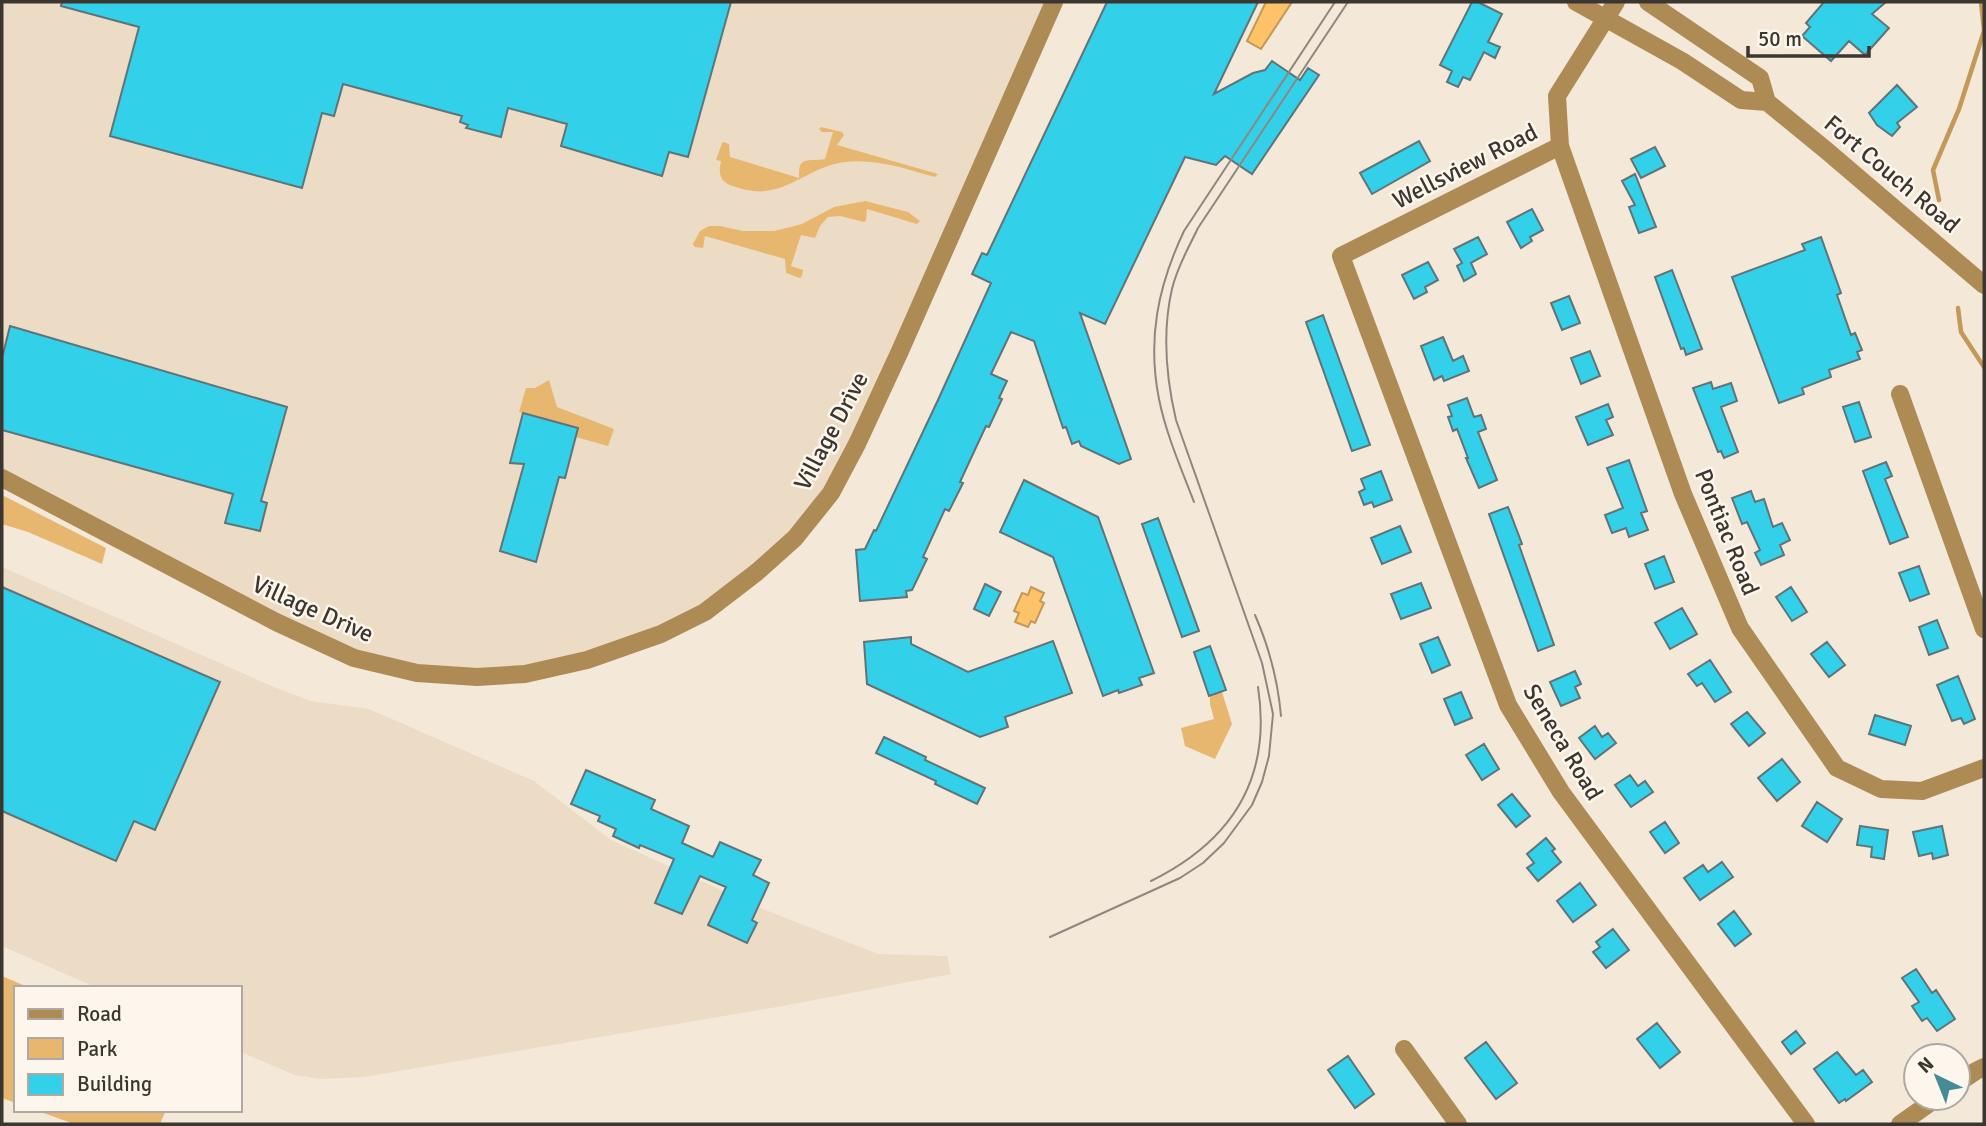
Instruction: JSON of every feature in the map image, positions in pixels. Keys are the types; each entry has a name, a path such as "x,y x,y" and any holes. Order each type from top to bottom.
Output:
{"street":[{"name":"Village Drive","path":"2,478 276,622 354,658 416,673 477,677 525,674 598,657 661,634 705,612 757,572 795,538 831,493 895,362 1054,2"},
{"name":"Fort Couch Road","path":"1577,2 1682,61 1741,100 1767,102 1984,285"},
{"name":"Wellsview Road","path":"1341,256 1560,146 1557,96 1616,2"},
{"name":"Fort Couch Road","path":"1648,2 1760,78 1767,102"},
{"name":"Pontiac Road","path":"1560,146 1684,494 1740,628 1837,768 1881,789 1922,791 1984,768"},
{"name":"Seneca Road","path":"1341,256 1508,705 1561,792 1806,1124"},
{"path":"1900,394 1984,629"},
{"path":"1404,1049 1458,1124"},
{"path":"1900,1124 1917,1112"}],"shaded area":[{"path":"2,2 1054,2 857,444 795,538 661,634 477,677 354,658 2,478"},
{"path":"1266,2 1292,2 1261,49 1247,41"},
{"path":"2,567 274,687 311,701 369,709 534,781 611,840 763,909 878,954 947,956 951,974 783,1006 364,1077 320,1079 295,1075 242,1052 242,986 92,986 2,946"},
{"path":"1031,587 1044,593 1040,601 1044,603 1035,623 1031,621 1028,627 1015,622 1019,613 1014,611 1022,593 1028,595"}],"green space":[{"path":"821,127 842,132 844,135 837,145 938,174 935,177 879,163 845,162 765,191 750,191 733,186 721,177 721,161 716,160 724,142 729,144 730,157 799,178 802,163 825,159 833,132 822,132 819,129"},
{"path":"865,201 908,212 920,221 917,224 867,209 864,222 840,216 828,217 815,238 801,235 791,266 803,270 800,278 786,273 785,259 705,236 703,248 693,244 700,231 709,226 743,231 774,231 802,224 834,207"},
{"path":"549,380 557,407 614,429 608,446 576,437 578,428 519,412 526,388 535,388"},
{"path":"2,495 106,548 102,564 28,532 2,524"},
{"path":"1222,692 1232,724 1215,759 1185,746 1181,728 1214,719 1210,696"},
{"path":"2,976 25,986 14,986 14,1102 2,1098"},
{"path":"41,1112 165,1112 160,1124 74,1124"}],"building":[{"path":"62,2 731,2 688,157 669,152 662,176 561,146 567,124 508,108 501,137 466,128 468,125 460,122 462,116 343,84 334,116 322,113 302,188 110,136 139,27 61,6"},
{"path":"1107,2 1258,2 1214,94 1253,73 1265,70 1272,61 1300,80 1308,68 1319,75 1252,174 1225,156 1216,165 1185,157 1105,324 1080,313 1131,459 1119,464 1081,446 1079,441 1072,444 1066,427 1063,428 1034,341 1011,332 991,374 1007,381 999,398 1002,399 989,427 986,426 949,511 945,509 923,557 927,559 912,590 906,591 907,597 860,601 856,550 865,549 874,530 876,531 938,400 991,283 972,274 982,253 987,255"},
{"path":"1472,2 1478,2 1502,14 1488,42 1500,47 1495,58 1484,52 1470,80 1463,77 1458,87 1447,82 1452,71 1440,65"},
{"path":"1824,2 1886,2 1872,14 1889,28 1865,55 1849,41 1831,61 1802,36 1810,27 1806,23"},
{"path":"1897,85 1917,107 1897,123 1900,127 1892,136 1877,125 1869,113"},
{"path":"1419,141 1430,161 1372,194 1360,173"},
{"path":"1655,147 1665,166 1641,178 1631,159"},
{"path":"1635,174 1656,227 1639,233 1629,207 1635,205 1622,181"},
{"path":"1532,209 1543,230 1530,237 1532,241 1521,248 1507,222"},
{"path":"1478,237 1487,254 1471,263 1476,274 1464,281 1457,266 1462,263 1454,249"},
{"path":"1821,237 1841,293 1837,295 1851,335 1855,333 1862,350 1857,352 1860,359 1829,370 1831,377 1802,388 1804,394 1779,403 1732,277 1805,250 1802,244"},
{"path":"1428,262 1438,280 1425,287 1427,292 1414,299 1402,275"},
{"path":"1672,270 1702,349 1686,355 1684,348 1681,349 1655,277"},
{"path":"1569,296 1580,323 1562,330 1551,303"},
{"path":"1323,315 1370,445 1352,451 1306,322"},
{"path":"10,326 287,407 261,501 267,503 260,531 225,523 233,494 2,430 2,358"},
{"path":"1443,337 1453,361 1463,356 1469,371 1444,381 1442,376 1434,380 1421,346"},
{"path":"1590,351 1600,376 1581,384 1571,358"},
{"path":"1711,382 1713,389 1731,383 1737,401 1721,407 1738,452 1724,458 1721,451 1718,452 1693,388"},
{"path":"1467,398 1474,417 1481,415 1486,429 1478,432 1497,480 1479,488 1457,429 1453,431 1448,417 1452,416 1448,405"},
{"path":"1859,402 1871,437 1855,442 1843,407"},
{"path":"1608,404 1613,417 1606,420 1613,435 1588,445 1576,417"},
{"path":"523,413 578,428 565,478 559,477 536,562 500,551 524,464 510,463"},
{"path":"1629,460 1647,511 1641,513 1648,530 1629,537 1626,528 1612,533 1605,515 1623,508 1607,468"},
{"path":"1886,462 1892,476 1885,479 1908,537 1890,544 1863,471"},
{"path":"1381,471 1392,500 1374,507 1372,502 1364,505 1359,492 1365,489 1361,479"},
{"path":"1024,480 1098,517 1154,673 1139,678 1142,685 1103,696 1053,557 1000,532"},
{"path":"1751,491 1755,502 1764,499 1773,527 1782,523 1790,540 1780,545 1784,555 1761,565 1755,553 1760,550 1747,522 1742,524 1732,498"},
{"path":"1508,507 1554,645 1538,651 1489,514"},
{"path":"1158,518 1199,631 1182,637 1142,524"},
{"path":"1400,526 1411,552 1382,564 1371,538"},
{"path":"1664,556 1674,582 1655,589 1645,564"},
{"path":"1919,566 1929,594 1910,601 1899,573"},
{"path":"1421,583 1431,608 1401,619 1391,594"},
{"path":"985,584 1001,592 989,616 974,609"},
{"path":"2,587 220,682 155,830 134,821 116,861 2,811"},
{"path":"1791,587 1807,612 1792,621 1776,597"},
{"path":"1682,608 1697,634 1670,649 1655,623"},
{"path":"1937,620 1948,648 1929,655 1919,627"},
{"path":"911,637 911,644 968,672 1053,641 1072,693 1005,717 1008,727 980,737 867,684 864,642"},
{"path":"1438,637 1450,665 1432,673 1420,644"},
{"path":"1827,642 1845,665 1829,677 1811,654"},
{"path":"1210,646 1226,690 1209,696 1194,652"},
{"path":"1710,660 1731,692 1715,702 1702,683 1697,686 1688,674"},
{"path":"1575,671 1581,684 1575,687 1580,698 1561,706 1550,682"},
{"path":"1958,676 1975,719 1964,724 1961,718 1952,721 1937,685"},
{"path":"1461,692 1472,718 1455,725 1444,699"},
{"path":"1747,712 1765,733 1749,746 1731,724"},
{"path":"1875,715 1911,726 1905,745 1869,734"},
{"path":"1595,726 1602,737 1608,733 1616,743 1595,759 1579,738"},
{"path":"884,737 985,788 977,804 876,753"},
{"path":"1484,744 1499,769 1482,780 1466,755"},
{"path":"1782,759 1800,782 1777,801 1758,778"},
{"path":"586,770 655,800 651,809 689,826 682,843 713,857 720,842 761,860 753,875 769,883 752,920 757,923 747,943 708,925 726,887 700,876 682,914 655,903 674,859 613,836 616,829 598,821 600,816 571,804"},
{"path":"1630,775 1638,786 1645,781 1653,792 1631,807 1615,785"},
{"path":"1512,794 1530,816 1516,827 1498,805"},
{"path":"1817,802 1842,819 1827,842 1802,826"},
{"path":"1665,822 1679,843 1665,853 1650,832"},
{"path":"1860,826 1888,830 1884,859 1871,857 1872,847 1857,845"},
{"path":"1942,826 1948,855 1933,859 1932,853 1919,856 1913,832"},
{"path":"1546,838 1561,862 1538,881 1527,868 1534,863 1527,854"},
{"path":"1722,862 1733,877 1700,900 1684,878 1703,865 1708,872"},
{"path":"1580,883 1596,905 1573,922 1557,901"},
{"path":"1734,911 1751,934 1735,946 1718,924"},
{"path":"1613,929 1629,950 1606,968 1593,952 1600,947 1596,942"},
{"path":"1916,969 1932,993 1936,990 1955,1019 1937,1031 1927,1018 1922,1021 1912,1006 1919,1002 1902,978"},
{"path":"1657,1023 1680,1052 1660,1068 1637,1039"},
{"path":"1796,1031 1805,1043 1791,1054 1782,1042"},
{"path":"1486,1042 1517,1083 1496,1099 1465,1058"},
{"path":"1837,1052 1856,1075 1863,1070 1872,1082 1839,1103 1814,1069"},
{"path":"1348,1056 1374,1094 1355,1108 1328,1070"}],"waterway":[{"path":"1981,2 1984,30"},
{"path":"1939,200 1933,170 1959,109 1984,31"},
{"path":"1958,308 1961,332 1984,367"}],"tram line":[{"path":"1194,502 1162,412 1156,377 1154,355 1157,313 1167,272 1184,231 1335,2"},
{"path":"1050,937 1180,878 1203,863 1224,843 1252,805 1262,782 1269,756 1273,714 1262,663 1176,420 1168,371 1167,322 1174,281 1198,228 1348,2"},
{"path":"1255,615 1272,664 1281,716"},
{"path":"1151,881 1204,847 1224,826 1240,803 1252,778 1259,750 1261,720 1258,687"}]}
